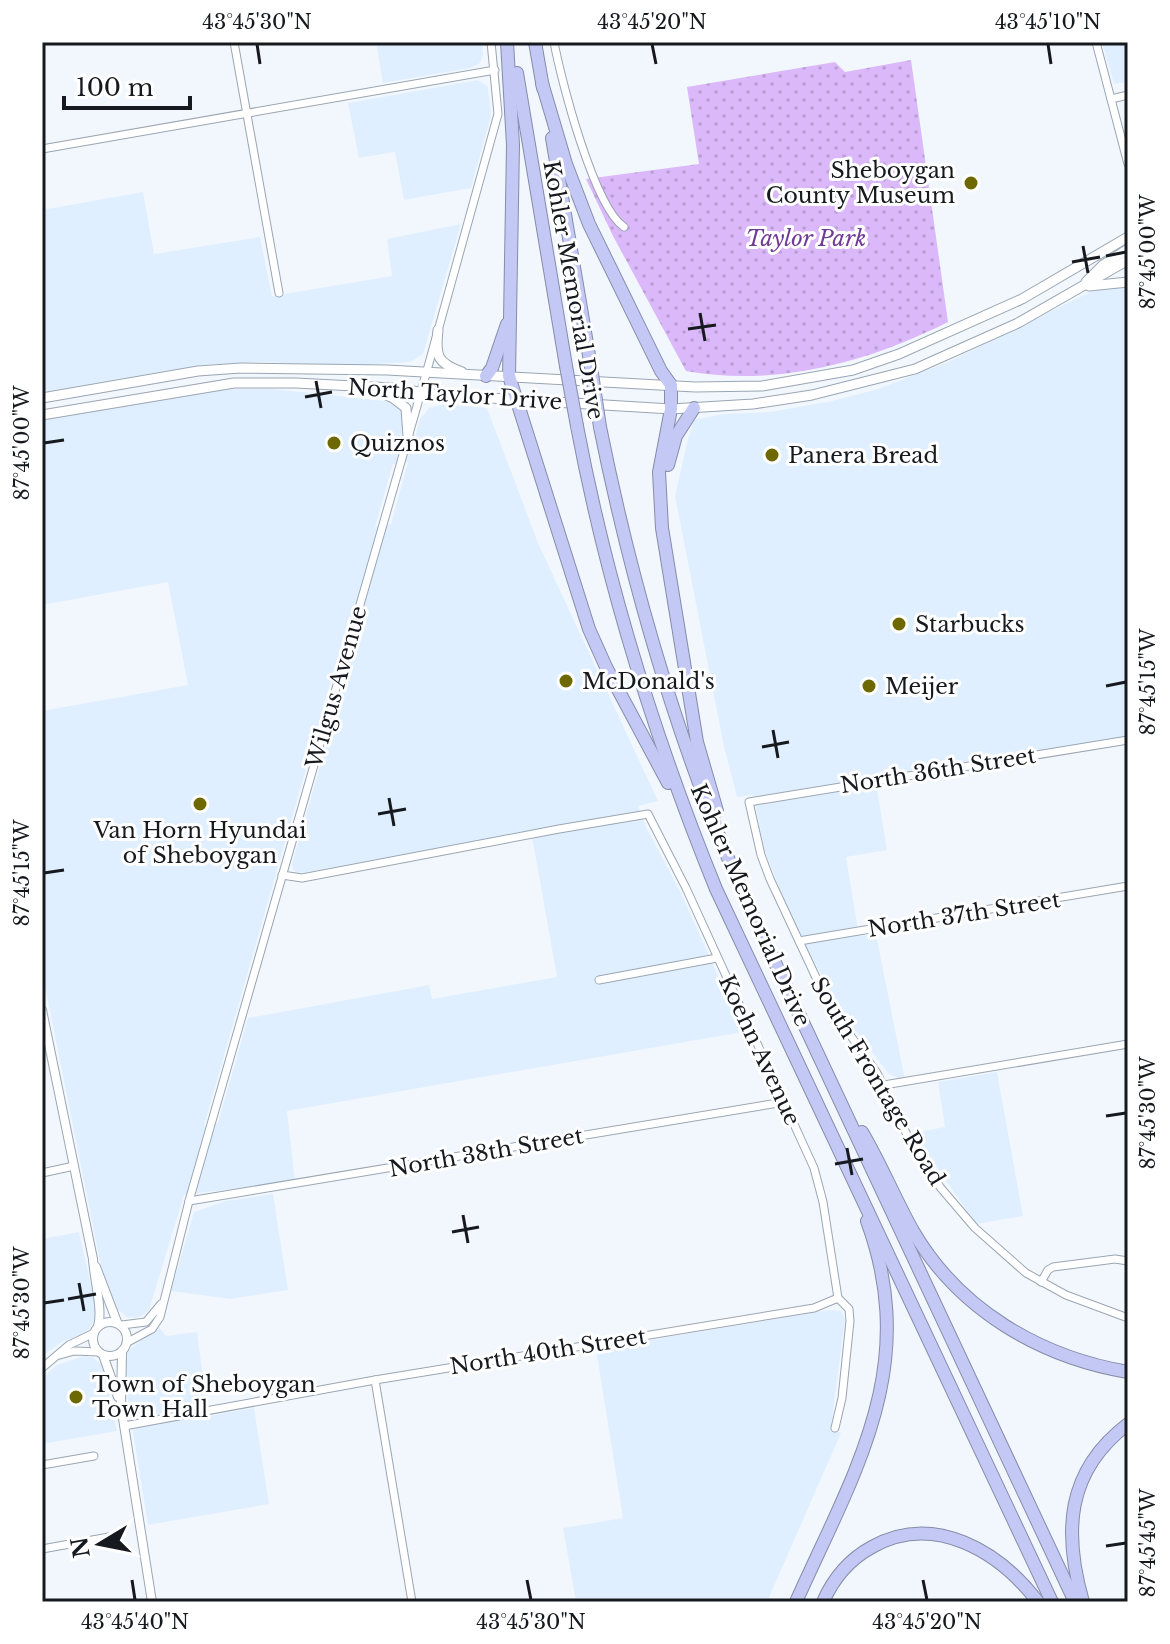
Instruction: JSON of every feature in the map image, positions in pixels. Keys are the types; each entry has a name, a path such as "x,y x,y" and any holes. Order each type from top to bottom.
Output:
{"highway":[{"path":"510,42 509,376 589,629 687,819"},
{"name":"Kohler Memorial Drive","path":"510,42 577,426 612,585 666,761 716,889 1052,1602"},
{"name":"Kohler Memorial Drive","path":"535,42 600,427 625,540 660,668 700,787 740,886 1075,1602"},
{"path":"542,83 566,164 589,224 661,371 671,385 671,409 661,455 659,484 671,584 699,751 740,886"},
{"path":"480,376 492,368 510,317"},
{"path":"671,584 667,470 676,436 694,408"},
{"path":"829,1077 915,1233 957,1287 1002,1324 1040,1345 1074,1359 1128,1372"},
{"path":"796,1602 869,1433 881,1393 886,1358 885,1290 877,1253 829,1126"},
{"path":"1083,1602 1071,1541 1074,1504 1083,1478 1099,1451 1128,1424"},
{"path":"823,1602 836,1579 864,1551 904,1535 923,1533 953,1537 982,1551 1015,1575 1038,1602"}],"main road":[{"name":"North Taylor Drive","path":"42,398 198,371 241,368 387,370 671,385 762,386 853,370 899,354 1022,299 1128,237"},
{"path":"1082,288 1103,265 1128,249"},
{"name":"North Taylor Drive","path":"42,415 234,383 364,387 671,409 753,404 812,395 906,372 1012,325 1128,260"},
{"path":"1082,288 1128,282"},
{"path":"438,330 436,345 439,359 451,368 480,376"},
{"path":"364,387 385,393 405,407 408,436"}],"street":[{"path":"234,42 279,293"},
{"name":"Wilgus Avenue","path":"128,1342 154,1327 160,1317 189,1201 421,392 498,114 491,42"},
{"path":"554,42 566,96 593,173 614,219 624,227"},
{"path":"1096,42 1128,164"},
{"path":"42,149 495,70"},
{"path":"1111,99 1128,95"},
{"name":"North 36th Street","path":"749,802 1128,740"},
{"name":"South Frontage Road","path":"749,802 761,855 829,1003 884,1085 910,1141 940,1187 962,1215 999,1251 1041,1282 1066,1295 1128,1318"},
{"name":"Koehn Avenue","path":"282,875 298,879 648,814 814,1168 823,1202 838,1298"},
{"name":"North 37th Street","path":"799,941 1128,886"},
{"path":"599,980 717,958"},
{"path":"42,1010 45,1045 93,1259 94,1286 101,1316 93,1343 101,1353 121,1406"},
{"path":"884,1085 1128,1044"},
{"name":"North 38th Street","path":"189,1201 784,1102"},
{"path":"42,1173 74,1166"},
{"path":"54,1358 74,1351 113,1356 122,1351 128,1342 93,1259"},
{"path":"1041,1282 1053,1267 1115,1259 1128,1261"},
{"path":"835,1428 842,1398 850,1321 849,1309 838,1298"},
{"name":"North 40th Street","path":"124,1426 375,1380 814,1308 838,1298"},
{"path":"42,1368 69,1345 107,1321 119,1324 146,1322 162,1302"},
{"path":"122,1351 121,1406 152,1602"},
{"path":"375,1380 412,1602"},
{"path":"42,1465 94,1456"},
{"path":"42,1549 109,1537"}],"shaded area":[{"path":"376,42 482,42 483,54 480,63 470,68 383,83"},
{"path":"1102,42 1128,42 1128,82 1114,84"},
{"path":"478,80 488,87 491,116 471,188 404,200 395,152 359,158 348,103"},
{"path":"143,192 154,254 260,237 272,296 392,276 387,239 461,224 423,354 410,362 343,366 265,362 199,365 42,392 42,210"},
{"path":"1128,285 1128,736 875,776 887,850 846,857 859,936 876,934 905,1080 888,1073 851,1025 832,994 795,927 782,895 765,851 753,795 737,797 724,747 675,496 688,439 694,420 723,414 770,412 878,389 948,362 1090,292"},
{"path":"234,389 272,389 394,402 402,409 405,424 399,442 412,447 420,419 429,408 446,404 487,408 538,543 658,801 638,806 646,827 681,893 743,1032 287,1111 295,1181 184,1195 149,1310 135,1318 127,1317 117,1309 101,1267 42,971 42,711 188,685 168,582 42,605 42,420","holes":["408,462 391,524 375,527 393,464","347,672 292,864 293,870 307,872 531,831 557,977 432,999 429,985 248,1018 218,1123 204,1126 333,674"]},
{"path":"997,1072 1023,1216 976,1224 913,1133 945,1127 938,1082"},
{"path":"273,1194 288,1290 230,1299 171,1291 194,1212 226,1201"},
{"path":"79,1232 96,1318 82,1334 62,1342 42,1356 42,1239"},
{"path":"829,1310 841,1311 845,1319 831,1427 841,1433 767,1602 576,1602 563,1528 623,1518 596,1349"},
{"path":"158,1326 166,1336 197,1332 208,1416 254,1408 269,1504 148,1525 123,1371 127,1352"},
{"path":"84,1356 94,1358 104,1368 117,1431 42,1444 42,1378 57,1365"}],"green space":[{"name":"Taylor Park","path":"911,60 948,322 886,349 820,368 754,376 686,371 586,179 699,164 687,87 835,62 845,72"}],"place":[{"name":"Sheboygan County Museum","path":"971,183"},
{"name":"Quiznos","path":"334,443"},
{"name":"Panera Bread","path":"772,455"},
{"name":"Starbucks","path":"899,624"},
{"name":"McDonald's","path":"566,681"},
{"name":"Meijer","path":"869,686"},
{"name":"Van Horn Hyundai of Sheboygan","path":"200,804"},
{"name":"Town of Sheboygan Town Hall","path":"76,1397"}]}
